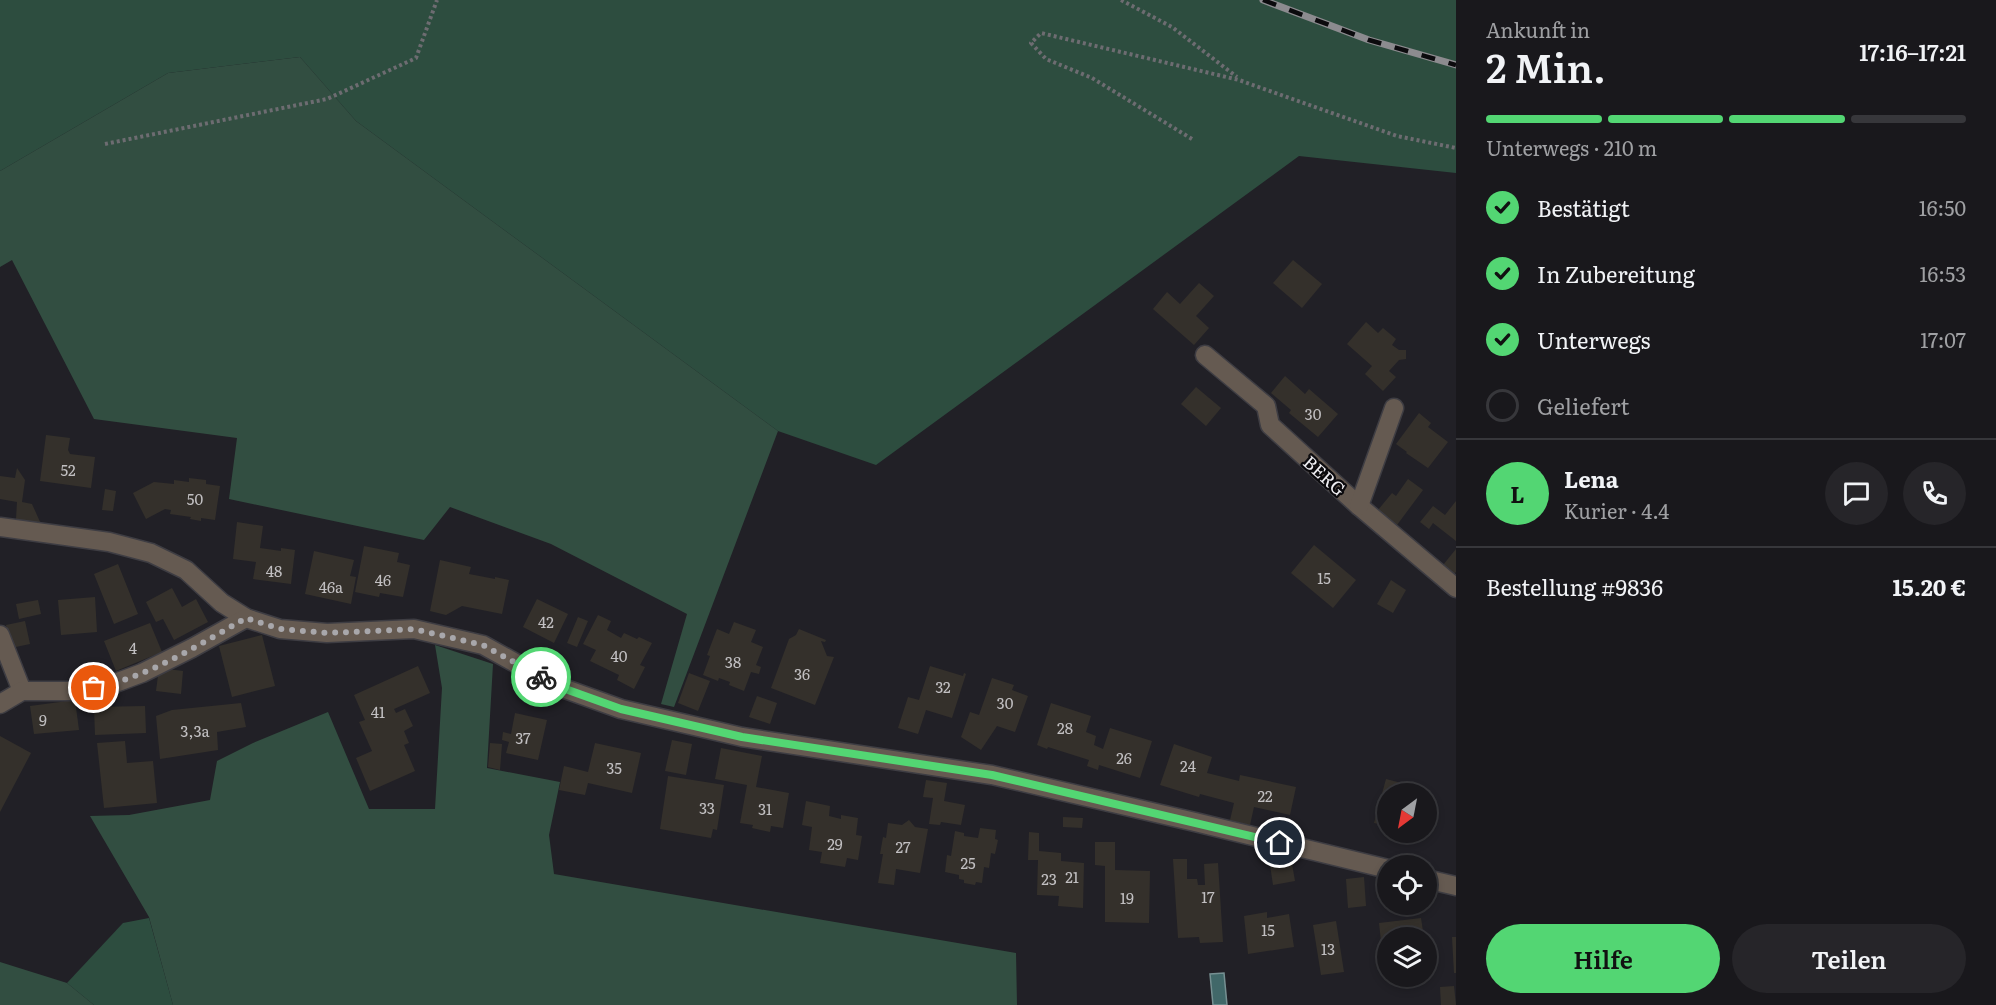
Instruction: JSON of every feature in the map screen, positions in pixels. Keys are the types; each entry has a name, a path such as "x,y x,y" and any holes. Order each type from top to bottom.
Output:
{"street":[{"name":"BERG","path":"1205,355 1266,406 1270,425 1359,506 1456,588"},
{"path":"1359,506 1394,408"},
{"path":"0,527 109,542 151,553 186,570 222,603 246,618 280,629 327,633 414,629 483,645 557,686 621,709 742,737 992,775 1377,866"},
{"path":"0,704 22,691 78,690 110,685 141,673 192,648 246,618"},
{"path":"0,635 22,691"},
{"path":"1437,882 1456,886"}],"path":[{"path":"105,144 327,99 416,58 437,0"},
{"path":"1121,0 1172,27 1239,80"},
{"path":"1192,139 1092,78 1046,59 1031,43 1041,33 1049,34 1239,80 1397,136 1456,148"}],"shaded area":[{"path":"0,0 1456,0 1456,173 1299,156 876,465 778,431 356,121 300,57 168,73 0,171"},
{"path":"300,57 356,121 778,431 674,707 661,704 687,614 551,544 450,507 424,540 229,499 237,438 94,419 12,260 0,267 0,171 168,73"},
{"path":"435,645 493,664 487,768 560,782 549,835 554,874 1016,953 1017,1005 173,1005 149,917 90,816 129,815 210,800 217,761 253,743 328,712 369,809 435,809 442,688"},
{"path":"149,918 173,1005 94,1005 67,983 123,923"},
{"path":"0,962 67,983 94,1005 0,1005"},
{"path":"1224,973 1227,1005 1213,1005 1210,974"}],"building":[{"path":"1293,260 1322,284 1302,308 1273,283"},
{"path":"1199,283 1214,296 1196,316 1209,328 1194,345 1153,309 1167,292 1180,304"},
{"path":"1366,322 1378,333 1383,328 1396,339 1392,345 1399,350 1406,350 1406,359 1399,360 1389,371 1396,377 1383,391 1365,374 1372,366 1347,344"},
{"path":"1285,376 1305,394 1309,389 1338,414 1318,437 1289,413 1291,410 1271,393"},
{"path":"1196,387 1221,408 1206,426 1181,404"},
{"path":"1419,413 1431,423 1428,427 1448,442 1428,468 1396,444"},
{"path":"46,435 70,438 68,450 70,454 95,457 91,488 40,481"},
{"path":"17,468 25,480 22,502 32,504 41,524 16,519 17,502 0,499 0,476 15,478"},
{"path":"189,478 206,480 206,484 220,486 215,520 190,519 191,517 170,514 171,510 165,509 146,519 133,493 154,482 174,484 174,480 189,482"},
{"path":"1408,479 1423,490 1397,525 1378,510 1392,493 1396,496"},
{"path":"105,489 116,491 113,511 102,510"},
{"path":"1456,501 1456,541 1433,523 1429,529 1420,522 1433,506 1445,515"},
{"path":"237,522 263,526 260,548 295,550 291,584 253,579 256,562 233,559"},
{"path":"1314,545 1356,580 1333,608 1291,573"},
{"path":"364,546 399,553 397,562 410,565 403,597 380,593 379,597 355,592"},
{"path":"1456,549 1456,572 1454,574 1443,565"},
{"path":"314,551 354,560 350,576 356,577 351,604 305,594"},
{"path":"440,560 471,567 469,574 509,580 502,614 462,606 446,615 430,611"},
{"path":"118,564 138,614 114,624 94,574"},
{"path":"1391,580 1406,590 1393,613 1377,604"},
{"path":"172,588 182,607 196,599 208,622 174,640 163,619 156,622 146,602"},
{"path":"95,597 97,632 61,635 58,600"},
{"path":"537,599 568,614 554,643 523,627"},
{"path":"38,600 41,614 19,619 16,604"},
{"path":"598,615 611,621 607,630 621,638 624,633 652,643 640,665 645,667 634,689 617,680 619,675 590,661 596,650 583,644"},
{"path":"578,617 588,621 577,647 567,643"},
{"path":"25,621 30,644 11,648 6,625"},
{"path":"734,622 756,630 751,642 763,647 756,665 761,667 759,674 751,672 744,691 729,685 730,682 719,678 718,681 703,675 710,656 707,655 717,629 729,634"},
{"path":"150,623 162,652 116,671 104,641"},
{"path":"799,629 826,640 821,641 827,656 834,657 815,705 771,688 789,639 796,635"},
{"path":"262,635 275,686 232,697 219,646"},
{"path":"418,666 430,693 394,709 396,713 405,709 413,726 404,731 409,743 404,745 415,771 370,791 356,758 372,751 359,722 365,720 354,695"},
{"path":"930,666 963,676 964,673 966,674 952,718 926,710 918,734 898,728 908,697 919,700"},
{"path":"159,668 183,671 181,694 156,691"},
{"path":"689,673 710,681 698,711 678,703"},
{"path":"992,678 1014,685 1012,690 1028,696 1015,732 997,726 981,750 961,737 970,712 979,715"},
{"path":"757,696 777,703 770,724 749,717"},
{"path":"75,700 79,730 34,734 30,706"},
{"path":"241,703 246,727 217,732 218,750 160,759 156,716 172,710"},
{"path":"1051,703 1091,716 1086,732 1096,736 1094,745 1103,749 1110,728 1152,741 1140,778 1099,765 1098,770 1087,766 1089,760 1037,745"},
{"path":"145,706 146,733 95,735 94,707"},
{"path":"515,713 547,720 538,760 506,753 509,742 502,740 503,732 511,734"},
{"path":"0,736 31,753 0,812"},
{"path":"672,740 692,744 686,775 665,771"},
{"path":"125,741 127,763 153,761 157,803 104,808 97,743"},
{"path":"490,743 502,744 500,770 488,767"},
{"path":"595,743 641,753 632,793 588,783 585,795 559,790 564,766 588,772"},
{"path":"1174,744 1212,757 1207,773 1239,781 1240,775 1296,787 1290,815 1254,807 1250,825 1230,820 1234,803 1200,794 1199,797 1160,785"},
{"path":"721,748 762,756 756,787 789,793 783,828 771,826 770,832 752,828 753,825 740,823 747,785 715,779"},
{"path":"668,776 724,785 717,830 713,829 711,838 660,829"},
{"path":"1386,779 1401,783 1385,783"},
{"path":"926,780 947,783 944,801 965,805 961,825 941,822 940,825 929,824 933,798 923,797"},
{"path":"806,801 830,806 829,816 841,819 841,815 858,818 856,835 862,836 858,860 847,858 845,867 820,863 822,852 809,850 812,827 802,825"},
{"path":"1063,817 1083,818 1082,828 1063,827"},
{"path":"909,820 915,827 928,829 920,873 896,869 894,885 878,883 883,854 880,854 883,837 886,838 888,823 902,825"},
{"path":"980,828 996,830 995,839 998,840 995,854 991,853 989,868 984,867 982,883 976,882 975,885 964,883 964,880 959,879 959,875 945,872 947,855 951,856 955,831 964,833 964,836 978,838"},
{"path":"1029,832 1039,833 1039,851 1061,853 1061,861 1084,863 1083,908 1058,906 1059,896 1037,895 1038,860 1028,860"},
{"path":"1095,842 1115,842 1115,870 1150,871 1149,923 1105,922 1105,866 1095,865"},
{"path":"1269,858 1292,864 1295,881 1273,885"},
{"path":"1173,859 1187,859 1187,879 1197,879 1198,885 1205,885 1204,864 1218,863 1223,942 1200,943 1199,937 1178,938"},
{"path":"1364,877 1366,906 1348,908 1346,879"},
{"path":"1267,912 1267,918 1289,914 1294,947 1248,954 1244,916"},
{"path":"1421,918 1422,927 1379,927 1379,923"},
{"path":"1336,921 1344,972 1321,975 1313,925"},
{"path":"1452,937 1456,937 1456,973 1454,973"},
{"path":"1454,986 1456,1005 1441,1005 1440,987"}],"railway":[{"path":"1263,0 1369,40 1456,65"}],"way so far":[{"path":"94,688 110,685 141,673 246,618 280,629 327,633 414,629 483,645 541,677"}],"route":[{"path":"541,677 557,686 621,709 742,737 992,775 1280,843"}]}
